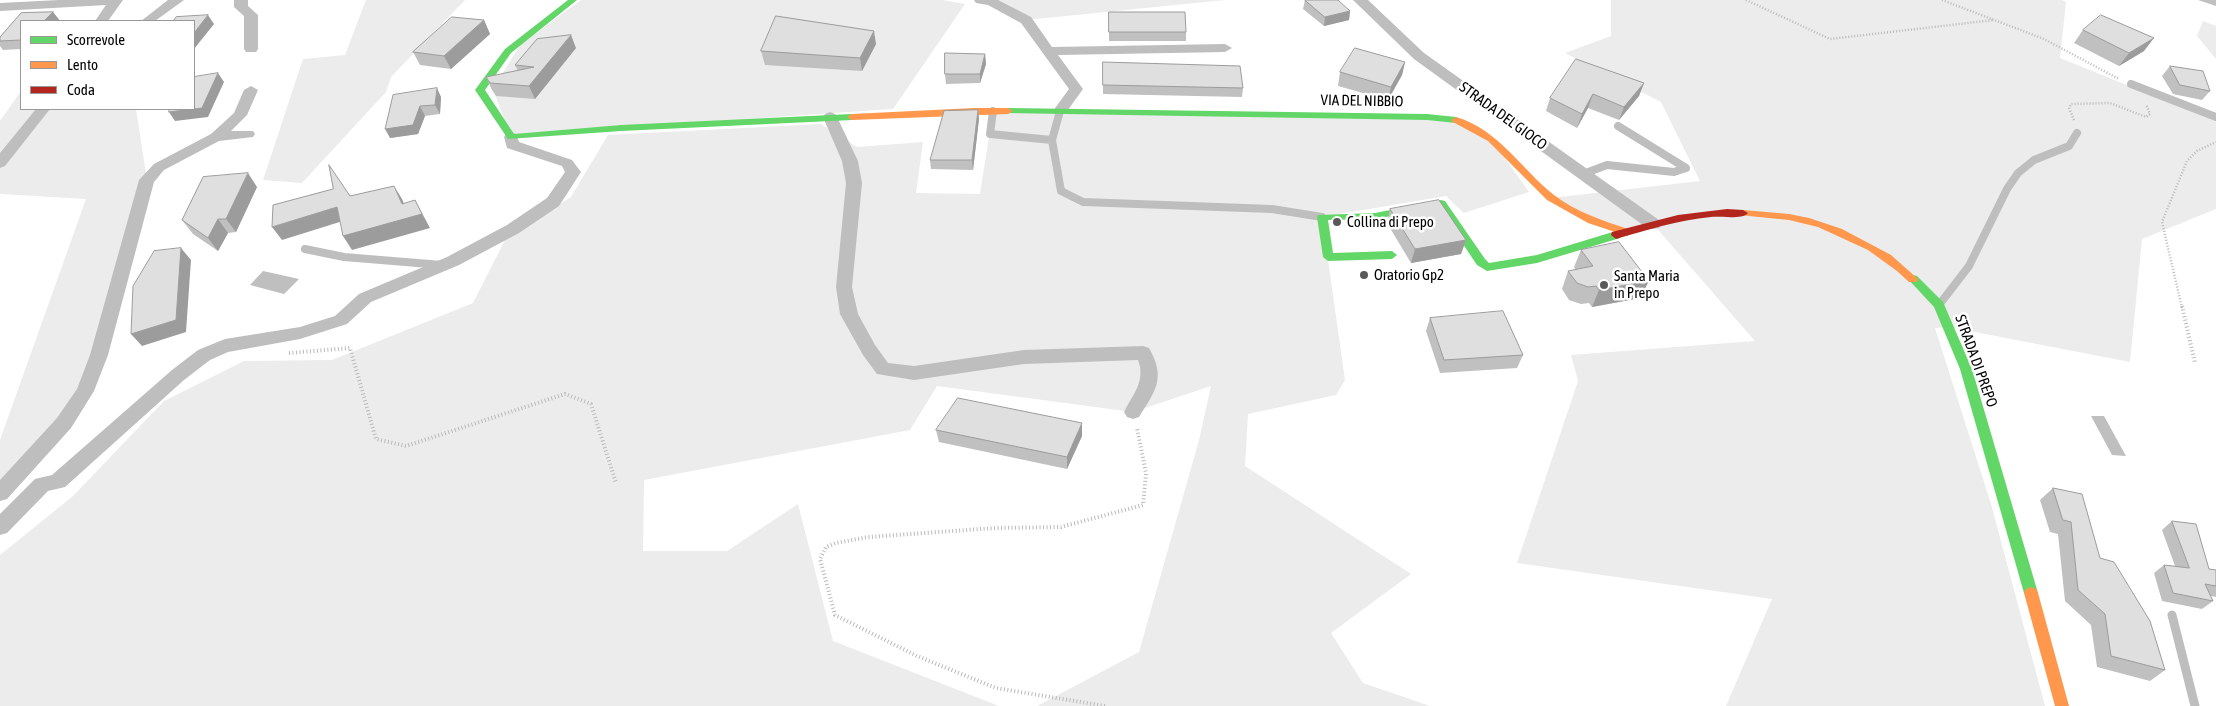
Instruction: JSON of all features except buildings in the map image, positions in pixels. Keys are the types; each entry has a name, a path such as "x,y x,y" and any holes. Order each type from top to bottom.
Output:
{"street":[{"path":"0,7 116,0"},
{"path":"103,20 116,0"},
{"path":"148,20 177,0"},
{"path":"241,0 240,7 251,15 250,49"},
{"path":"0,527 42,486 58,481 178,375 204,355 225,346 300,333 342,320 364,298 442,265 513,229 553,202 573,172 567,163 512,145 511,137 480,90 508,51 573,0"},
{"path":"980,0 992,2 1026,20 1076,89 1060,111"},
{"name":"STRADA DEL GIOCO","path":"1360,0 1419,56 1653,224"},
{"path":"1048,51 1225,48"},
{"path":"0,493 64,423 85,391 100,355 147,180 159,167 216,137 240,115 251,90"},
{"path":"0,163 41,110"},
{"name":"VIA DEL NIBBIO","path":"511,137 622,128 993,111 1427,117 1460,120 1491,139 1551,198 1592,221 1627,232"},
{"path":"830,117 850,161 854,183 844,287 849,314 869,350 883,369 914,373 1024,357 1143,354 1151,366 1150,384 1133,412"},
{"path":"216,137 248,134"},
{"name":"STRADA DI PREPO","path":"1322,217 1375,216 1441,203 1481,262 1487,267 1536,259 1653,224 1724,212 1790,217 1842,232 1899,265 1939,305 1966,368 2062,706"},
{"path":"1322,217 1328,257 1392,255"}],"lane":[{"path":"2131,84 2216,117"},
{"path":"993,111 990,134 1052,140"},
{"path":"1060,111 1052,140 1062,190 1083,202 1272,209 1322,217"},
{"path":"1584,174 1607,165 1674,172 1686,168 1618,126"},
{"path":"1939,305 1969,266 2007,188 2018,173 2034,160 2069,146 2077,133"},
{"path":"305,249 344,257 442,265"},
{"path":"2172,615 2195,706"}],"path":[{"path":"1746,0 1830,39 1994,20"},
{"path":"1942,0 2060,47 2101,71 2131,84"},
{"path":"2077,133 2069,108 2072,104 2110,103 2146,118 2150,114 2140,94 2140,88"},
{"path":"2195,363 2162,222 2187,162 2197,151 2216,142"},
{"path":"281,354 350,348 376,439 406,446 565,394 590,404 616,483"},
{"path":"1105,706 996,688 917,656 835,615 820,558 826,547 868,536 996,528 1061,527 1143,505 1146,473 1133,412"}],"shaded area":[{"path":"366,0 465,0 391,77 386,92 302,183 263,180 303,59 345,55"},
{"path":"581,0 942,0 965,4 893,109 510,135 493,89 520,45"},
{"path":"981,0 1225,0 1026,20"},
{"path":"1611,0 2062,0 2066,2 2060,58 2216,121 2216,209 2142,239 2130,362 1949,327 1935,328 1991,504 2045,706 1726,706 1772,599 1517,563 1578,381 1571,355 1755,341 1653,224 1627,232 1551,198 1700,181 1661,102 1565,53 1611,36"},
{"path":"2203,21 2216,26 2216,59 2197,36"},
{"path":"20,92 20,110 136,110 147,180 85,391 0,493 0,440 86,199 0,194 0,121"},
{"path":"993,111 1460,120 1491,139 1529,192 1464,213 1446,196 1322,217 1345,380 1336,395 1248,414 1245,466 1411,574 1331,633 1363,683 1430,706 1037,706 1139,652 1199,440 1211,386 1133,412 937,386 910,430 644,480 643,551 727,551 798,504 833,641 999,706 0,706 0,555 73,496 164,401 244,361 332,360 473,303 506,238 571,197 608,135 821,124 857,147 923,142 916,193 980,194"},
{"path":"263,271 299,279 284,294 250,285"},
{"path":"2091,416 2104,416 2126,456 2112,455"}],"traffic: fast":[{"path":"573,0 508,51 480,90 511,137 621,128 852,117"},
{"path":"1008,111 1427,117 1456,120"},
{"path":"1392,255 1328,257 1322,217 1375,216 1441,203 1481,262 1487,267 1537,259 1616,235"},
{"path":"1913,279 1939,305 1966,369 2031,593"}],"traffic: slow":[{"path":"852,117 1008,111"},
{"path":"1456,120 1491,139 1551,198 1592,221 1627,232"},
{"path":"1743,213 1789,217 1839,231 1872,248 1901,268 1913,279"},
{"path":"2031,593 2062,706"}],"traffic: jam":[{"path":"1616,235 1694,215 1743,213"}],"place":[{"name":"Collina di Prepo","path":"1337,222"},
{"name":"Oratorio Gp2","path":"1364,275"},
{"name":"Santa Maria in Prepo","path":"1604,285"}]}
